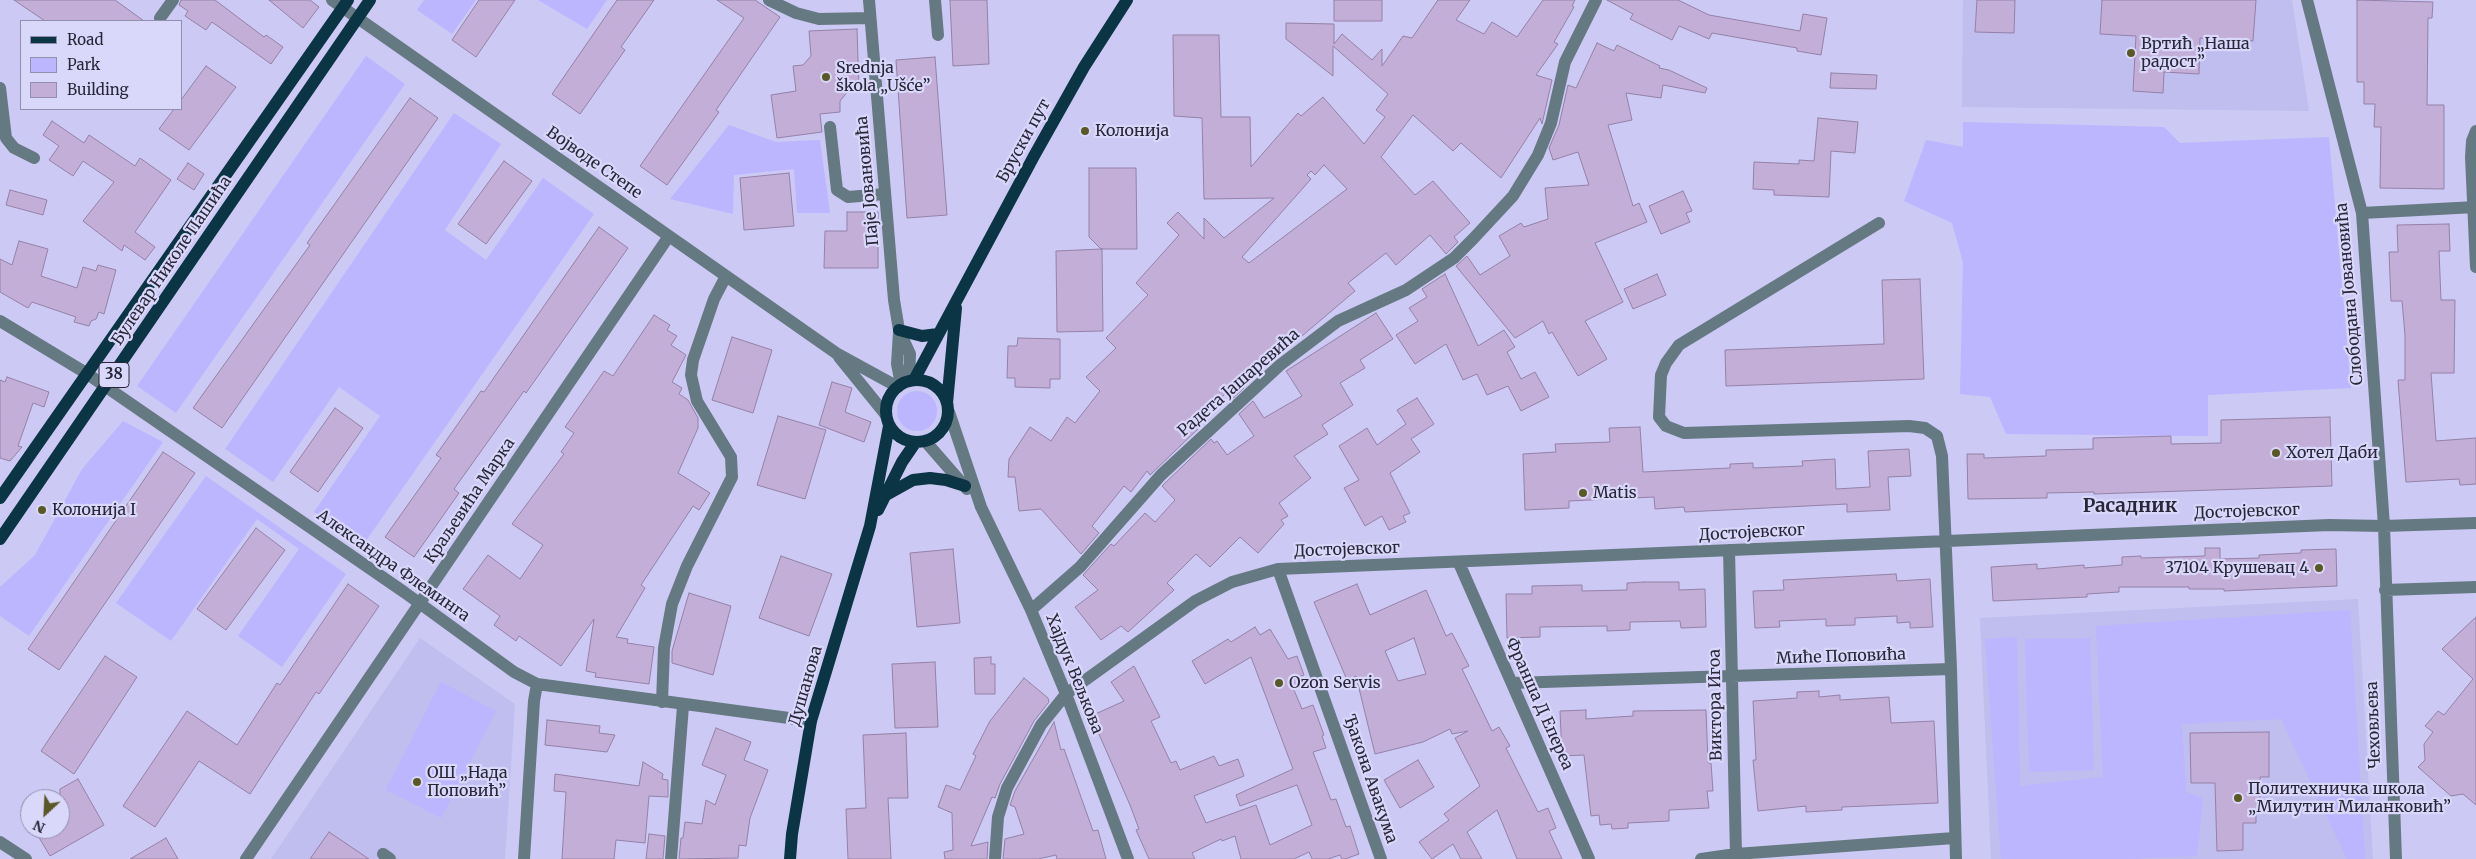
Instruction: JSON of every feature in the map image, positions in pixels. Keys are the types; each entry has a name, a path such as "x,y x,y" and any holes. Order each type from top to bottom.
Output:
{"main road":[{"name":"Булевар Николе Пашића","path":"0,539 370,0"},
{"name":"Бруски пут","path":"906,383 957,303 986,243 1084,66 1127,0"},
{"name":"Булевар Николе Пашића","path":"0,498 346,4"},
{"name":"Бруски пут","path":"948,408 957,303"},
{"path":"899,330 922,336 938,334"},
{"path":"925,381 935,386 942,393 948,408 947,420 939,434 920,442 900,438 887,420 888,399 906,383 925,381"},
{"name":"Душанова","path":"790,859 792,834 811,721 870,526 887,420"},
{"name":"Душанова","path":"870,526 902,462 920,442"},
{"path":"884,497 913,480 930,478 946,480 965,486"}],"street":[{"path":"160,18 172,0"},
{"name":"Војводе Степе","path":"332,0 346,4 358,18 836,353 906,383"},
{"path":"768,0 796,13 819,19 870,18"},
{"name":"Паје Јовановића","path":"869,0 894,300 899,330 897,364 906,383"},
{"path":"935,0 938,35"},
{"name":"Радета Јашаревића","path":"1031,610 1080,567 1161,475 1280,365 1338,321 1406,290 1454,258 1513,196 1538,155 1551,123 1564,62 1596,0"},
{"name":"Слободана Јовановића","path":"2307,0 2362,213 2384,526 2385,590"},
{"path":"0,88 6,138 14,148 34,158"},
{"path":"830,127 837,190 848,196 885,194"},
{"path":"2476,132 2472,141 2476,207 2476,267"},
{"path":"2362,213 2476,207"},
{"path":"1879,223 1679,345 1666,363 1661,375 1659,417 1666,426 1684,434 1909,426 1925,428 1937,436 1940,444 1951,670 1956,859"},
{"name":"Краљевића Марка","path":"246,859 421,604 669,236"},
{"path":"662,702 664,648 672,604 687,566 732,477 732,457 697,401 691,375 693,360 714,298 726,276"},
{"name":"Александра Флеминга","path":"0,321 86,373 421,604 514,672 537,684 683,706 811,721"},
{"name":"Војводе Степе","path":"836,353 887,420"},
{"path":"948,408 980,504"},
{"path":"920,442 965,486 980,504"},
{"name":"Хајдук Вељкова","path":"980,504 1031,610 1066,694 1128,859"},
{"name":"Достојевског","path":"995,859 998,817 1008,788 1041,725 1066,694 1201,598 1232,582 1278,569 1944,540 2329,525 2384,526 2476,522"},
{"name":"Виктора Игоа","path":"1729,550 1737,856"},
{"name":"Франша Д Епереа","path":"1459,562 1589,859"},
{"name":"Ђакона Авакума","path":"1278,569 1381,859"},
{"path":"2385,590 2476,587"},
{"name":"Чеховљева","path":"2385,590 2396,859"},
{"name":"Миће Поповића","path":"1512,683 1951,670"},
{"path":"524,859 534,701 537,684"},
{"path":"671,859 683,706"},
{"path":"1701,859 1954,838"},
{"path":"0,842 26,859"}],"shaded area":[{"name":"Вртић „Наша радост”","path":"1963,0 2292,0 2309,111 1962,107"},
{"path":"2358,599 2373,859 1991,859 1980,618"},
{"name":"ОШ „Нада Поповић”","path":"420,638 515,704 505,859 271,859"}],"green space":[{"path":"424,0 476,0 452,34 417,10"},
{"path":"538,0 607,0 587,29"},
{"path":"366,56 405,84 176,413 137,386"},
{"path":"454,113 501,144 445,230 486,260 543,178 594,214 363,545 314,512 380,416 339,387 273,482 225,449"},
{"path":"1963,122 2164,127 2180,143 2329,137 2351,388 2208,395 2208,436 2006,434 1990,397 1960,394 1963,262 1952,223 1904,201 1926,140 1963,147"},
{"path":"729,125 776,142 820,140 830,213 797,213 794,169 734,175 733,214 670,199"},
{"path":"913,391 921,391 928,394 934,400 937,411 934,422 928,428 921,431 913,431 906,428 900,422 897,415 897,407 900,400 906,394"},
{"path":"123,421 163,442 29,636 0,616 0,587 35,555 82,469"},
{"path":"206,476 346,574 282,667 238,636 299,549 257,519 171,641 116,603"},
{"path":"2350,610 2365,859 2347,859 2281,719 2182,724 2186,792 2203,798 2197,856 2123,859 2001,859 1985,639 2017,637 2020,786 2103,777 2096,626"},
{"path":"2090,638 2094,770 2029,772 2025,639"},
{"path":"441,682 496,711 441,818 386,790"}],"building":[{"path":"14,0 115,0 143,20 44,20"},
{"path":"181,0 215,0 264,37 266,35 283,47 271,64 212,22 206,30 185,16 188,11 179,5"},
{"path":"269,0 310,0 319,7 303,28"},
{"path":"479,0 515,0 476,57 452,40"},
{"path":"617,0 654,0 621,47 625,50 580,114 552,94"},
{"path":"717,0 755,0 780,17 716,110 719,112 667,185 640,166 744,18"},
{"path":"950,0 987,0 989,64 953,66"},
{"path":"1334,0 1382,0 1382,21 1334,21"},
{"path":"1438,0 1470,0 1456,20 1484,34 1492,22 1517,37 1543,0 1575,0 1572,6 1574,7 1554,42 1558,44 1536,75 1552,80 1542,124 1540,118 1501,178 1461,143 1453,151 1413,115 1381,157 1415,195 1433,181 1470,223 1454,237 1458,242 1446,254 1430,235 1396,265 1386,253 1348,283 1355,291 1276,358 1275,356 1272,359 1267,353 1239,380 1244,388 1230,401 1225,394 1195,422 1200,427 1150,475 1147,471 1131,492 1124,486 1092,526 1099,533 1081,554 1041,509 1019,511 1015,477 1008,477 1009,459 1030,427 1051,441 1067,417 1075,423 1100,391 1086,377 1116,348 1106,338 1148,295 1136,283 1179,235 1167,223 1178,212 1204,239 1204,218 1224,238 1274,198 1204,199 1202,118 1174,116 1173,35 1219,35 1221,117 1250,117 1251,167 1298,113 1301,116 1323,97 1364,144 1385,117 1376,110 1388,94 1333,46 1333,76 1286,39 1286,23 1334,24 1334,44 1342,34 1372,60 1382,49 1382,66 1403,36 1412,38","holes":["1324,165 1347,189 1249,263 1242,257 1311,179 1307,175 1311,171 1315,175"]},
{"path":"1607,0 1678,0 1709,15 1800,31 1803,14 1827,18 1821,55 1797,51 1797,48 1712,33 1709,39 1679,26 1672,40 1630,19 1633,14"},
{"path":"1977,0 2015,0 2014,33 1975,32"},
{"path":"2102,0 2256,0 2253,41 2200,38 2199,74 2164,72 2163,93 2133,91 2136,36 2100,34"},
{"path":"2357,0 2433,2 2432,18 2428,18 2427,105 2444,105 2444,189 2380,188 2381,127 2374,127 2375,104 2364,104 2364,82 2357,82"},
{"name":"Srednja škola „Ušće”","path":"857,29 859,90 849,90 840,101 840,112 820,114 822,132 777,138 771,95 796,91 793,66 803,65 811,56 809,31"},
{"path":"1597,43 1614,51 1617,45 1660,66 1659,68 1669,70 1707,88 1705,93 1663,85 1661,98 1626,93 1632,120 1608,125 1633,206 1639,203 1647,222 1595,243 1623,302 1585,321 1607,359 1578,376 1552,332 1549,334 1543,321 1515,338 1456,266 1467,256 1480,275 1510,256 1499,236 1521,223 1524,227 1548,219 1545,188 1589,185 1578,152 1553,160 1549,148 1559,125 1568,85 1576,88"},
{"path":"935,57 947,215 907,218 896,60"},
{"path":"206,66 236,87 189,150 159,129 173,110 182,110 182,99"},
{"path":"1831,73 1877,75 1876,89 1830,88"},
{"path":"410,98 438,118 222,428 193,408 310,245 307,243"},
{"path":"1818,118 1858,122 1855,153 1831,151 1829,197 1774,195 1774,190 1753,189 1754,162 1799,164 1799,160 1814,161"},
{"path":"52,121 84,143 89,135 135,166 140,158 171,180 135,232 155,247 145,260 124,245 122,251 83,221 114,182 83,161 73,176 49,160 59,146 43,135"},
{"path":"504,161 532,181 486,244 458,224"},
{"path":"188,163 204,174 194,190 177,179"},
{"path":"1089,168 1136,168 1137,249 1101,249 1089,237"},
{"path":"789,173 794,226 744,230 740,178"},
{"path":"10,190 47,200 43,215 6,205"},
{"path":"1683,191 1692,211 1686,213 1690,222 1661,234 1649,206"},
{"path":"847,212 878,212 878,268 824,268 825,231 847,231"},
{"path":"2449,224 2450,251 2439,251 2441,300 2455,300 2454,373 2431,373 2436,441 2476,438 2476,484 2460,485 2459,479 2406,482 2398,380 2405,380 2405,335 2402,301 2391,301 2389,252 2398,252 2397,225"},
{"path":"599,227 628,248 526,393 524,391 454,489 459,493 414,557 385,537 441,458 436,455 481,391 484,392"},
{"path":"19,241 48,249 41,276 77,288 83,267 96,271 98,265 116,270 104,314 99,312 96,319 91,321 89,326 74,322 76,317 32,302 28,308 0,292 0,259 12,265"},
{"path":"1102,249 1103,331 1057,332 1056,251"},
{"path":"1445,274 1478,346 1504,330 1515,347 1507,352 1521,379 1535,372 1549,397 1521,411 1508,386 1487,395 1477,374 1463,380 1446,344 1415,364 1396,335 1418,321 1409,308 1427,297 1422,289"},
{"path":"1657,274 1666,295 1633,309 1624,289"},
{"path":"1920,279 1924,379 1726,386 1725,350 1884,344 1882,280"},
{"path":"1376,313 1393,339 1360,360 1365,368 1340,383 1353,405 1322,425 1328,434 1294,456 1311,478 1279,503 1288,516 1281,520 1284,524 1258,553 1240,537 1210,567 1196,554 1167,583 1174,590 1128,632 1121,626 1101,640 1075,607 1098,590 1083,575 1111,544 1114,546 1145,513 1155,522 1175,500 1162,486 1211,439 1214,443 1217,441 1227,455 1254,436 1239,414 1253,401 1264,418 1302,396 1286,371"},
{"path":"654,315 670,325 667,330 677,336 671,345 686,355 672,382 682,388 679,394 688,400 698,418 698,428 678,473 710,493 699,510 693,506 641,585 645,588 616,637 628,639 627,643 654,647 649,684 595,677 596,673 586,671 594,619 561,666 519,636 516,641 494,625 500,616 463,589 488,555 520,579 543,545 512,524 564,454 561,452 574,433 565,427 604,371 613,376"},
{"path":"732,337 772,350 753,413 712,400"},
{"path":"1018,338 1060,339 1060,379 1050,379 1050,388 1015,387 1015,378 1007,378 1008,346 1017,346"},
{"path":"7,377 49,392 44,407 33,403 18,446 22,447 10,461 0,458 0,380 5,382"},
{"path":"832,382 852,388 845,412 871,422 864,442 819,425"},
{"path":"1417,398 1434,424 1411,439 1420,452 1390,473 1410,513 1403,516 1406,522 1389,530 1382,516 1365,526 1344,488 1359,480 1339,446 1367,428 1377,445 1406,424 1397,410"},
{"path":"335,408 363,428 318,492 290,472"},
{"path":"778,416 826,430 805,499 757,485"},
{"path":"2330,417 2332,486 2094,494 2094,492 2047,493 2047,498 1968,499 1967,454 1984,454 1984,458 2046,456 2046,450 2093,449 2093,438 2171,436 2171,444 2221,443 2221,420"},
{"path":"1640,427 1643,472 1730,468 1730,464 1753,463 1753,468 1803,466 1802,461 1835,459 1836,489 1870,487 1868,451 1909,449 1911,476 1888,477 1890,510 1847,512 1847,504 1685,512 1684,507 1655,509 1654,497 1569,501 1569,508 1525,510 1523,454 1556,452 1555,444 1610,442 1609,428"},
{"path":"163,452 195,473 59,670 28,649"},
{"path":"256,528 285,550 226,630 197,609"},
{"path":"2205,548 2220,548 2220,559 2259,558 2259,555 2301,553 2301,550 2336,549 2337,586 2224,591 2224,589 2189,589 2189,587 2119,587 2119,592 2087,594 2087,597 1993,601 1991,567 2037,564 2037,569 2084,565 2084,568 2122,565 2122,557 2205,556"},
{"path":"953,549 960,623 917,627 910,553"},
{"path":"781,556 832,574 809,636 759,618"},
{"path":"1896,574 1897,581 1930,579 1933,627 1910,628 1910,622 1897,623 1897,616 1855,618 1855,625 1826,626 1826,619 1779,621 1780,627 1755,628 1753,591 1784,590 1783,580"},
{"path":"1679,582 1679,590 1705,589 1706,627 1681,628 1680,621 1630,622 1630,630 1607,631 1607,626 1540,627 1540,637 1507,638 1506,594 1532,594 1532,586 1582,585 1582,591 1627,590 1627,583"},
{"path":"348,584 379,606 319,694 316,692 250,794 199,761 155,827 123,806 187,711 237,745 277,683 280,685"},
{"path":"1357,584 1370,615 1426,590 1446,636 1452,633 1469,666 1462,669 1492,731 1499,727 1510,746 1506,748 1538,812 1548,808 1556,828 1549,831 1562,859 1517,859 1497,810 1467,832 1482,859 1461,859 1453,844 1432,859 1419,842 1449,820 1444,814 1480,786 1455,738 1468,731 1452,734 1450,729 1423,742 1375,754 1356,676 1347,680 1314,602","holes":["1414,638 1426,674 1398,681 1385,651"]},
{"path":"689,593 731,606 713,675 672,663 672,651"},
{"path":"2476,617 2476,805 2463,794 2451,796 2418,767 2425,760 2424,744 2433,732 2425,726 2438,711 2444,715 2473,679 2442,649"},
{"path":"1255,627 1260,635 1270,629 1288,659 1297,656 1304,675 1298,677 1294,690 1302,709 1313,705 1324,735 1322,736 1326,748 1313,752 1331,800 1336,799 1346,827 1350,826 1359,854 1345,859 1342,859 1340,855 1328,859 1312,859 1309,852 1294,859 1241,859 1235,836 1222,841 1221,839 1192,853 1195,859 1149,859 1136,830 1139,829 1130,805 1091,716 1124,701 1111,682 1134,666 1160,717 1151,721 1171,763 1176,761 1180,770 1214,756 1219,766 1238,759 1244,776 1194,796 1206,823 1256,805 1270,845 1312,825 1297,785 1240,806 1236,795 1293,769 1251,657 1205,684 1192,661 1228,639 1231,642"},
{"path":"105,656 137,677 74,774 41,751"},
{"path":"991,657 991,664 995,664 995,694 975,694 974,658"},
{"path":"935,662 938,727 895,728 892,664"},
{"path":"1024,678 1048,698 1049,702 1034,721 1000,784 995,798 992,797 971,846 988,842 987,859 945,859 944,852 953,850 952,813 938,807 946,785 960,790 976,756 973,754 990,721"},
{"path":"1819,691 1819,697 1840,695 1840,700 1889,697 1891,723 1934,721 1938,803 1842,807 1842,810 1806,812 1806,806 1758,811 1753,760 1756,760 1753,701 1797,698 1797,692"},
{"path":"1586,710 1586,719 1633,716 1633,711 1706,710 1708,763 1711,763 1713,791 1707,791 1709,808 1669,810 1669,821 1628,823 1628,828 1612,829 1611,824 1600,825 1599,815 1591,816 1584,755 1562,756 1560,711"},
{"path":"547,720 600,726 599,733 615,735 607,752 545,745"},
{"path":"1054,722 1061,750 1064,749 1093,831 1098,830 1106,859 1057,859 1056,855 1038,859 1003,859 1005,839 1024,834 1015,807 1010,805 1015,791"},
{"path":"716,728 751,742 744,760 768,770 750,818 746,846 739,845 738,858 679,859 685,822 702,824 706,800 715,805 726,775 702,765"},
{"name":"Политехничка школа „Милутин Миланковић”","path":"2269,732 2269,777 2260,777 2260,812 2256,812 2256,823 2243,823 2243,850 2217,851 2215,783 2191,783 2190,733"},
{"path":"906,733 908,798 888,798 891,859 848,859 846,809 866,808 863,735"},
{"path":"1418,760 1434,787 1400,808 1384,780"},
{"path":"643,762 663,774 662,779 668,780 668,797 649,796 645,843 616,840 614,859 562,859 566,792 554,791 555,774 639,786"},
{"path":"78,779 104,825 50,856 40,839 70,839 70,789 60,789"},
{"path":"329,832 369,859 310,859"},
{"path":"649,834 665,836 663,859 646,859"},
{"path":"166,838 178,859 130,859"}],"place":[{"name":"Вртић „Наша радост”","path":"2131,53"},
{"name":"Srednja škola „Ušće”","path":"826,77"},
{"name":"Колонија","path":"1085,131"},
{"name":"Хотел Даби","path":"2276,453"},
{"name":"Matis","path":"1583,493"},
{"name":"Колонија I","path":"42,510"},
{"name":"37104 Крушевац 4","path":"2319,568"},
{"name":"Ozon Servis","path":"1279,683"},
{"name":"ОШ „Нада Поповић”","path":"417,782"},
{"name":"Политехничка школа „Милутин Миланковић”","path":"2238,798"}],"district":[{"name":"Расадник","path":"2130,507"}]}
